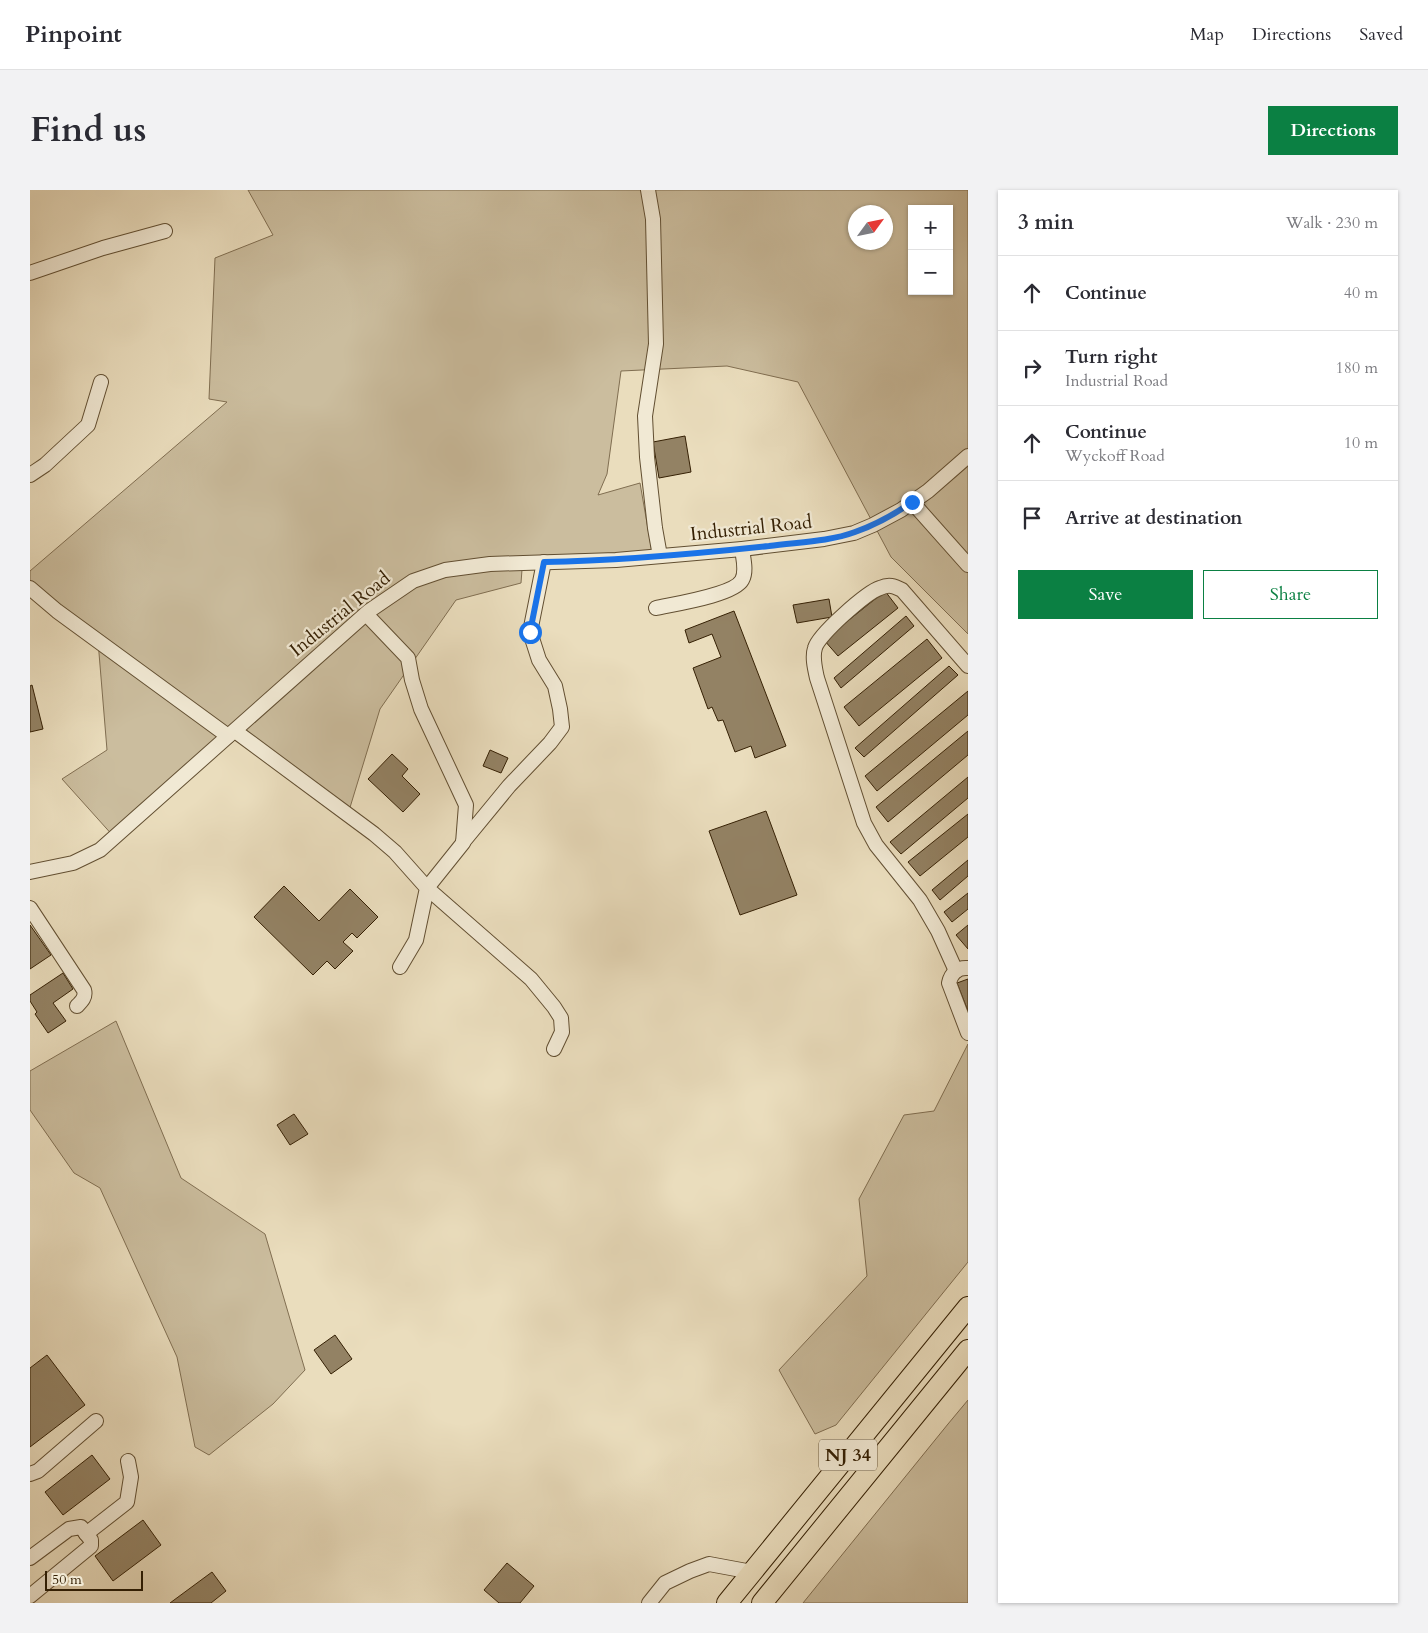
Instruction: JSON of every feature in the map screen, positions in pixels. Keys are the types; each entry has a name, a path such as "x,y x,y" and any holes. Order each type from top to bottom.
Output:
{"highway":[{"name":"NJ 34","path":"727,1603 968,1306"},
{"name":"NJ 34","path":"762,1603 968,1350"}],"street":[{"path":"648,190 654,219 656,344 645,416 647,457 660,556"},
{"path":"30,273 103,248 166,231"},
{"path":"30,476 45,465 88,425 101,382"},
{"name":"Industrial Road","path":"30,872 73,864 100,850 366,614 401,588 426,576 439,572 490,564 616,560 742,549 824,539 854,533 888,517 912,502 928,491 968,456"},
{"path":"912,502 968,565"},
{"path":"656,608 722,593 734,588 742,580 744,569 742,549"},
{"path":"400,967 416,940 427,888 509,786 550,743 562,727 555,686 539,660 530,632 544,562"},
{"path":"968,666 902,590 891,585 879,588 870,594 826,631 814,648 817,678 864,823 876,845 920,900 962,970 951,976 949,983 968,1033"},
{"path":"30,588 57,611 374,834 395,852 427,888 531,979 554,1007 561,1018 562,1032 554,1049"},
{"path":"366,614 408,658 412,680 421,709 466,806 463,842"},
{"path":"30,908 84,990 84,999 77,1006"},
{"path":"30,1474 38,1471 96,1421"},
{"path":"86,1534 127,1502 131,1477 128,1461"},
{"path":"30,1558 69,1529 81,1527 91,1540 91,1546 30,1596"},
{"path":"649,1603 665,1583 690,1570 709,1564 752,1572"}],"shaded area":[{"path":"248,190 968,190 968,634 891,557 798,382 727,366 621,371 607,474 598,495 640,483 652,552 523,556 521,583 456,600 380,709 348,814 236,730 115,838 62,779 107,750 98,641 30,588 30,571 227,402 209,399 215,258 273,235"},
{"path":"116,1021 181,1178 265,1234 305,1370 273,1404 209,1455 195,1447 177,1357 100,1188 74,1173 30,1110 30,1071"},
{"path":"968,1044 968,1262 836,1425 815,1434 779,1370 867,1276 859,1199 904,1115 934,1111"},
{"path":"968,1400 968,1603 803,1603 948,1424"}],"building":[{"path":"685,436 691,472 659,478 653,442"},
{"path":"885,591 898,608 838,656 824,640"},
{"path":"829,599 832,617 797,623 793,605"},
{"path":"734,611 786,746 755,758 751,746 735,752 723,720 718,721 712,707 708,709 693,668 721,657 712,634 689,643 685,630"},
{"path":"906,616 914,626 841,688 834,678"},
{"path":"927,639 942,658 859,726 844,707"},
{"path":"949,666 958,675 864,757 855,748"},
{"path":"32,685 43,729 30,732 30,686"},
{"path":"968,691 968,715 877,791 865,776"},
{"path":"968,731 968,755 888,822 876,807"},
{"path":"490,750 508,758 501,773 483,766"},
{"path":"392,754 408,769 402,776 420,794 403,812 368,779"},
{"path":"968,777 968,798 901,854 890,842"},
{"path":"766,811 797,895 740,915 709,831"},
{"path":"968,814 968,837 920,876 908,862"},
{"path":"968,860 968,876 940,900 932,890"},
{"path":"284,886 319,921 350,889 378,917 357,938 352,933 343,942 353,951 335,969 327,961 313,975 254,917"},
{"path":"968,893 968,909 952,922 944,912"},
{"path":"30,925 51,955 30,969"},
{"path":"968,925 968,949 956,935"},
{"path":"63,973 73,989 53,1003 66,1021 48,1033 35,1014 37,1012 30,1001 30,995"},
{"path":"968,979 968,1011 957,983"},
{"path":"294,1114 308,1134 290,1145 277,1125"},
{"path":"335,1335 352,1359 331,1374 314,1350"},
{"path":"47,1355 85,1405 30,1447 30,1368"},
{"path":"92,1455 110,1479 63,1515 45,1492"},
{"path":"143,1520 161,1545 113,1581 95,1556"},
{"path":"507,1563 534,1586 520,1603 499,1603 484,1590"},
{"path":"212,1572 226,1591 211,1603 170,1603"}],"route":[{"path":"530,632 544,562 616,560 742,549 824,539 854,533 901,510 912,502"}]}
